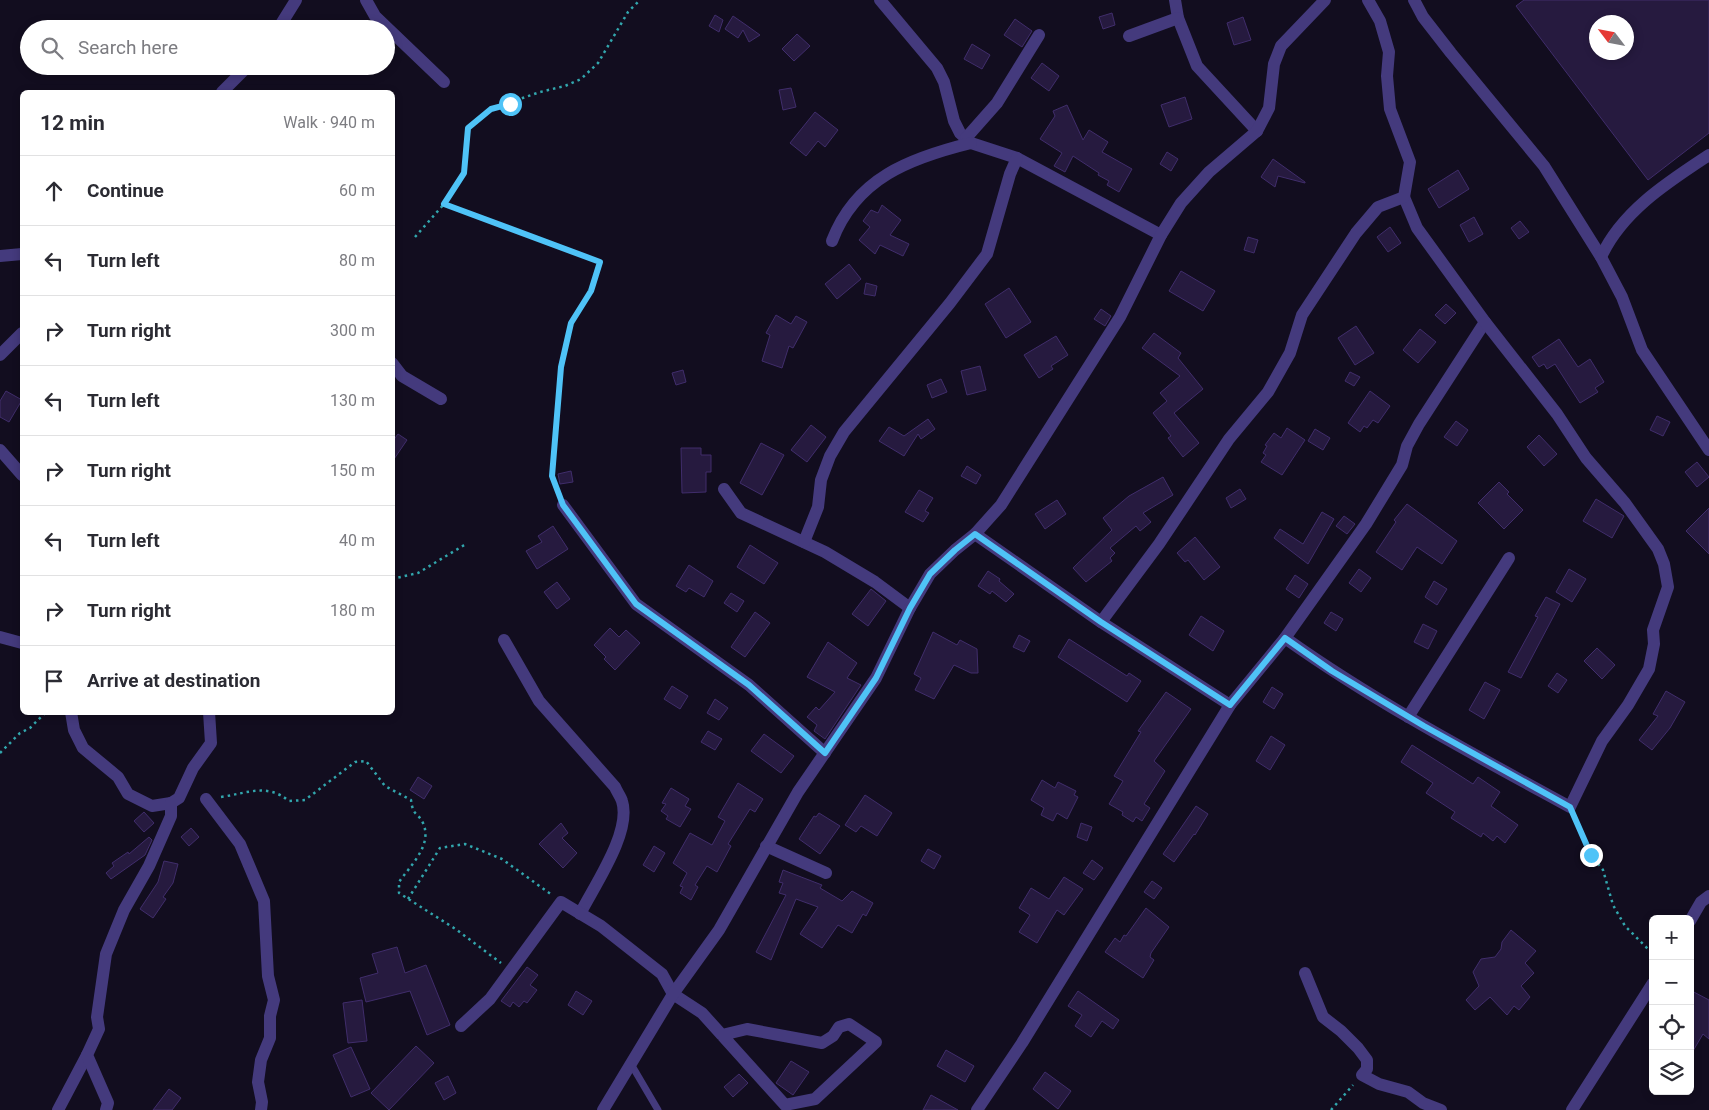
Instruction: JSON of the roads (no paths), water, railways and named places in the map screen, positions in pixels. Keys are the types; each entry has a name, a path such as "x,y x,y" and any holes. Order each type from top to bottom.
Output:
{"street":[{"path":"366,0 379,20"},
{"path":"880,0 938,68 944,82 950,111 960,133 968,140 1017,158 1160,235"},
{"path":"1175,0 1178,18 1197,66 1257,131"},
{"path":"603,1110 673,994 719,930 766,846 825,753 876,678 910,608 930,574 975,534 1001,505 1052,421 1120,317 1160,235 1181,204 1209,172 1257,131 1270,108 1274,64 1281,46 1325,0"},
{"path":"1285,638 1332,671 1408,717 1570,807 1602,741 1628,705 1649,670 1654,644 1653,630 1668,587 1664,564 1658,549 1625,503 1586,458 1557,414 1485,322 1417,228 1404,198 1410,162 1390,109 1389,52 1380,21 1368,0"},
{"path":"1414,0 1423,17 1451,53 1544,166 1601,257 1622,297 1642,350 1709,450"},
{"path":"283,20 295,1"},
{"path":"1129,36 1178,18"},
{"path":"395,35 444,82"},
{"path":"832,241 846,213 868,189 886,174 910,160 968,140 997,103 1039,35"},
{"path":"224,90 239,75"},
{"path":"1601,257 1609,240 1628,216 1673,179 1709,155"},
{"path":"804,542 818,507 822,480 830,456 844,432 950,303 987,254 1010,174 1017,158"},
{"path":"1101,622 1159,544 1229,439 1268,392 1290,353 1302,315 1356,233 1378,208 1404,198"},
{"path":"0,256 20,254"},
{"path":"977,1110 1027,1035 1230,705 1285,638 1366,524 1402,465 1406,446 1485,322"},
{"path":"0,355 20,335"},
{"path":"395,367 402,376 441,399"},
{"path":"0,450 20,473"},
{"path":"724,489 741,513 825,552 876,582 910,608"},
{"path":"563,505 636,604 749,685 825,753"},
{"path":"975,534 1101,622 1230,705"},
{"path":"1408,717 1509,558"},
{"path":"0,637 20,642"},
{"path":"504,640 539,701 615,787 622,802 624,819 619,838 580,914"},
{"path":"71,715 74,730 83,748 118,777 128,794 152,806 171,803 179,798 193,768 211,743 209,715"},
{"path":"206,799 240,844 264,901 268,976 274,1000 270,1016 270,1038 261,1060 258,1082 262,1102 261,1110"},
{"path":"58,1110 99,1029 97,1017 106,954 124,910 149,866 171,816 171,803"},
{"path":"766,846 826,873"},
{"path":"1693,915 1701,902 1709,896"},
{"path":"461,1026 490,999 561,902 600,926 662,974 673,994 702,1013 785,1105 816,1099 876,1042 849,1024 839,1026 833,1036 822,1043 747,1029 722,1035"},
{"path":"1305,973 1323,1018 1342,1032 1367,1060 1367,1069 1362,1075 1379,1084 1408,1092 1423,1103 1441,1110"},
{"path":"1572,1110 1649,989"},
{"path":"87,1055 108,1104 106,1110"}],"lane":[{"path":"631,1064 658,1110"}]}
